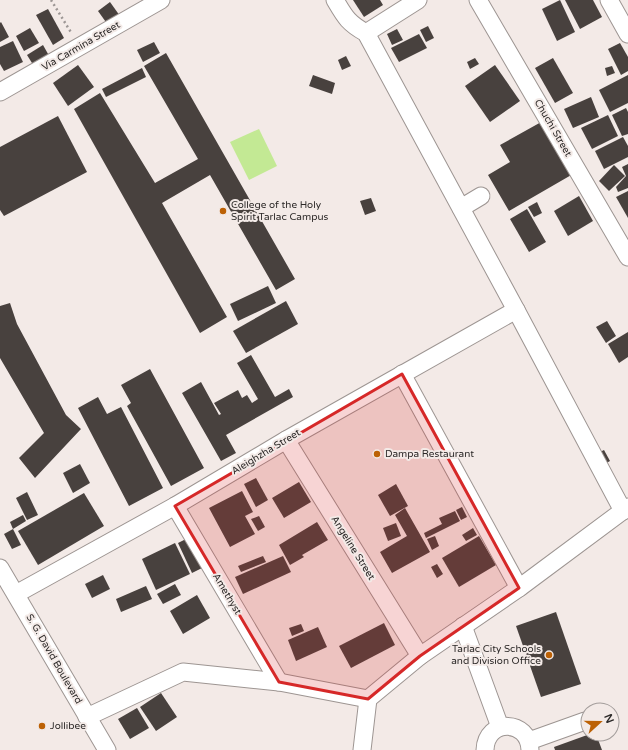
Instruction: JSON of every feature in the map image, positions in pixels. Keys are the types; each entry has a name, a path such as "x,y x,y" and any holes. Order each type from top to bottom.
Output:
{"street":[{"name":"Via Carmina Street","path":"0,92 161,0"},
{"path":"335,0 346,19 366,33 625,509 519,588 420,656 368,699 362,750"},
{"path":"366,33 418,0"},
{"name":"Chuchi Street","path":"478,0 628,257"},
{"path":"609,0 628,34"},
{"path":"461,208 481,196"},
{"name":"Aleighzha Street","path":"16,594 175,506 286,440 516,310"},
{"path":"402,374 519,588"},
{"name":"Angeline Street","path":"286,440 420,656"},
{"name":"Amethyst","path":"175,506 279,682"},
{"name":"S. G. David Boulevard","path":"0,568 107,750"},
{"path":"463,626 500,727"},
{"path":"87,717 183,672 279,682 368,699"},
{"path":"485,750 485,744 488,737 493,731 500,727 514,727 520,730 525,735 529,746 580,723"}],"path":[{"path":"51,0 80,47"}],"highlighted area":[{"path":"402,374 519,588 420,656 368,699 279,682 175,506"}],"green space":[{"path":"259,129 277,166 249,180 230,142"}],"building":[{"path":"353,0 380,0 383,5 364,17"},
{"path":"560,0 575,32 557,41 542,9"},
{"path":"565,0 593,0 602,17 580,29"},
{"path":"110,2 120,16 108,25 98,11"},
{"path":"48,9 64,38 53,45 36,15"},
{"path":"1,22 9,37 0,42 0,23"},
{"path":"428,26 434,38 426,42 420,30"},
{"path":"30,28 39,43 24,51 16,36"},
{"path":"397,29 403,40 392,45 387,34"},
{"path":"419,34 427,48 399,62 391,48"},
{"path":"13,41 23,62 4,71 0,64 0,47"},
{"path":"154,42 160,53 143,62 137,50"},
{"path":"620,43 628,57 628,71 621,75 608,49"},
{"path":"43,45 52,61 37,71 27,55"},
{"path":"166,53 295,279 276,290 210,175 162,203 227,317 200,333 74,109 100,93 155,183 198,159 144,66"},
{"path":"346,56 351,66 342,70 338,60"},
{"path":"475,58 479,64 470,69 467,62"},
{"path":"553,58 573,93 555,103 535,68"},
{"path":"78,65 94,87 68,106 53,83"},
{"path":"495,65 520,101 490,122 465,86"},
{"path":"612,66 615,73 607,76 605,68"},
{"path":"142,68 146,77 106,97 102,89"},
{"path":"313,75 335,83 332,94 309,86"},
{"path":"628,75 628,103 610,112 599,90"},
{"path":"591,97 599,117 573,128 564,109"},
{"path":"626,108 628,112 628,134 622,136 612,115"},
{"path":"608,115 618,136 592,149 581,128"},
{"path":"58,116 87,172 4,216 0,210 0,147"},
{"path":"543,121 573,174 509,211 488,175 510,162 500,145"},
{"path":"623,137 628,146 628,157 604,169 595,151"},
{"path":"628,164 628,188 618,192 616,187 626,176 622,167"},
{"path":"614,165 625,176 609,191 599,181"},
{"path":"628,191 628,218 616,197"},
{"path":"579,196 593,221 568,236 554,211"},
{"path":"371,198 376,211 365,215 360,201"},
{"path":"537,202 542,213 534,217 528,207"},
{"path":"527,209 546,242 529,252 510,219"},
{"path":"268,286 276,303 238,321 230,304"},
{"path":"286,301 298,324 246,353 233,331"},
{"path":"10,303 17,324 66,415 81,429 35,478 19,458 44,433 0,358 0,306"},
{"path":"607,321 616,336 606,343 596,327"},
{"path":"628,332 628,357 619,363 608,344"},
{"path":"251,355 275,397 289,389 293,397 226,435 236,453 221,461 182,393 201,382 219,415 221,414 214,403 238,390 242,398 247,395 252,403 258,399 237,363"},
{"path":"150,369 204,468 171,486 127,406 131,403 121,385"},
{"path":"98,397 107,414 121,407 163,488 129,506 78,408"},
{"path":"604,450 610,461 601,466 596,454"},
{"path":"80,464 90,483 73,493 63,473"},
{"path":"256,478 268,500 256,507 244,484"},
{"path":"299,482 311,502 284,518 272,498"},
{"path":"396,484 408,506 390,516 378,495"},
{"path":"242,491 253,512 245,516 255,534 230,547 209,508"},
{"path":"27,492 38,515 27,520 16,498"},
{"path":"84,493 104,526 38,565 18,531"},
{"path":"462,507 467,517 461,520 456,510"},
{"path":"405,508 430,552 392,573 380,552 407,536 395,515"},
{"path":"455,511 460,521 426,538 424,533 442,524 439,518"},
{"path":"23,515 26,521 13,529 10,522"},
{"path":"259,516 265,527 258,531 251,519"},
{"path":"317,522 328,540 302,555 304,557 290,565 279,545"},
{"path":"396,523 401,536 388,541 383,528"},
{"path":"473,528 477,535 466,541 462,535"},
{"path":"13,529 21,545 12,549 4,534"},
{"path":"435,536 439,546 432,550 427,539"},
{"path":"479,536 496,565 459,587 442,558"},
{"path":"188,538 202,568 192,573 178,543"},
{"path":"175,543 190,574 156,590 142,559"},
{"path":"263,556 266,562 241,572 238,566"},
{"path":"283,556 291,572 243,594 235,577"},
{"path":"437,564 443,574 437,578 431,567"},
{"path":"103,575 110,589 92,598 85,584"},
{"path":"175,584 181,595 163,604 157,594"},
{"path":"146,586 152,599 121,612 116,599"},
{"path":"197,595 210,618 183,634 170,611"},
{"name":"Tarlac City Schools and Division Office","path":"556,612 581,684 541,697 516,626"},
{"path":"384,623 395,645 351,668 339,646"},
{"path":"301,624 304,631 292,636 289,628"},
{"path":"318,627 327,647 296,661 288,640"},
{"path":"161,693 177,717 156,731 140,707"},
{"path":"137,708 149,728 130,739 118,719"},
{"path":"580,738 580,742 599,742 602,750 555,750 554,747"}],"place":[{"name":"College of the Holy Spirit Tarlac Campus","path":"223,211"},
{"name":"Dampa Restaurant","path":"377,454"},
{"name":"Tarlac City Schools and Division Office","path":"549,655"},
{"name":"Jollibee","path":"42,726"}]}
